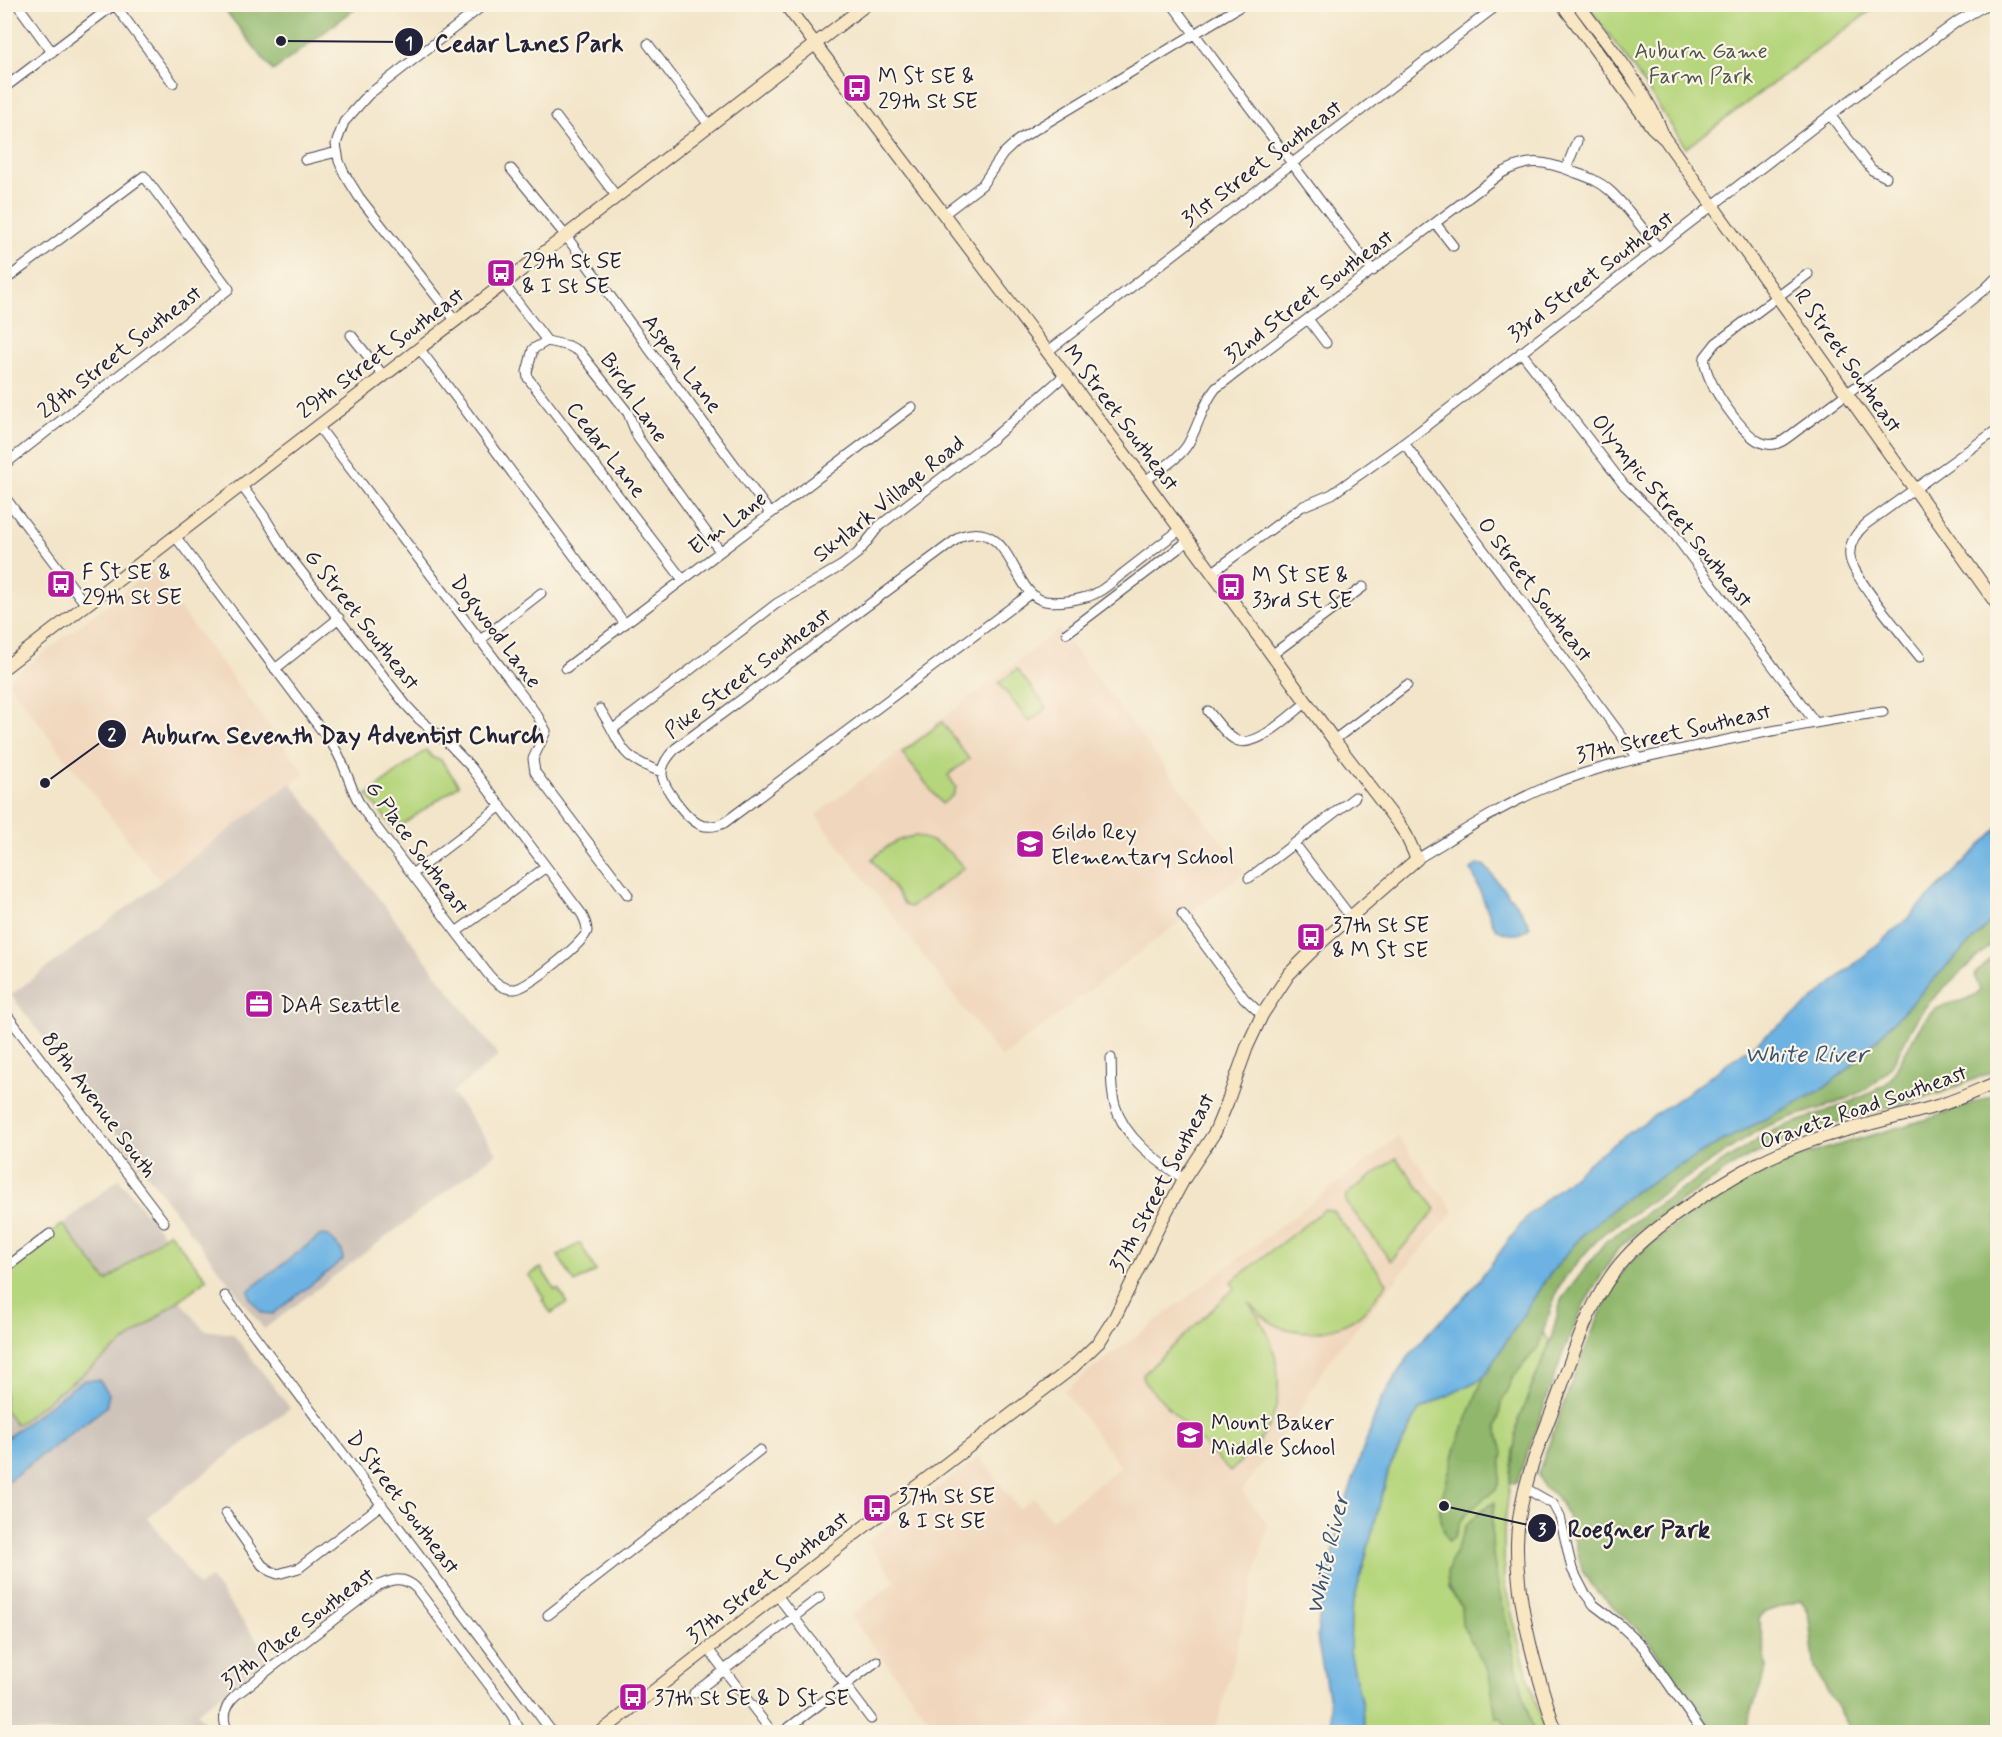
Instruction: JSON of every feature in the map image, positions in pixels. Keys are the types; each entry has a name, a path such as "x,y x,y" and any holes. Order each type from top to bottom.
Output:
{"street":[{"path":"17,4 52,52"},
{"path":"455,320 363,203 344,173 336,144 339,130 357,106 485,4"},
{"name":"M Street Southeast","path":"785,4 1145,481 1334,740 1398,823 1417,859"},
{"name":"29th Street Southeast","path":"4,668 867,4"},
{"path":"1172,4 1373,271"},
{"path":"944,214 982,185 1003,154 1016,141 1244,4"},
{"name":"31st Street Southeast","path":"1047,352 1499,4"},
{"name":"R Street Southeast","path":"1562,4 1652,127 1665,139 1998,606"},
{"name":"R Street Southeast","path":"1578,4 1640,91 1659,123 1665,139"},
{"name":"33rd Street Southeast","path":"1213,573 1301,507 1332,494 1404,443 1830,115 1958,21 1988,4"},
{"path":"4,88 115,5 173,83"},
{"path":"648,44 709,126"},
{"path":"1830,115 1872,170 1886,177"},
{"path":"556,117 617,197"},
{"path":"1577,141 1566,169 1591,179 1609,190 1658,247"},
{"path":"305,160 337,153"},
{"name":"32nd Street Southeast","path":"1145,481 1180,454 1187,445 1204,406 1216,388 1500,174 1520,164 1541,162 1566,169"},
{"name":"Aspen Lane","path":"511,169 566,236 770,513"},
{"name":"28th Street Southeast","path":"4,281 144,176 229,289 4,465"},
{"path":"1435,224 1453,246"},
{"path":"1808,274 1713,346 1705,357 1705,368 1712,385 1741,424 1756,439 1769,444 1784,441 1847,395 1972,300 1998,276"},
{"path":"503,283 547,341"},
{"path":"1308,319 1326,343"},
{"path":"351,335 383,375"},
{"name":"Birch Lane","path":"547,341 569,346 580,352 628,413 638,438 720,551"},
{"name":"Cedar Lane","path":"547,341 533,349 527,372 528,378 683,580"},
{"path":"419,348 625,624"},
{"name":"Olympic Street Southeast","path":"1521,352 1624,485 1671,530 1815,722"},
{"name":"Skylark Village Road","path":"613,729 776,604 858,553 879,526 991,440 1065,375"},
{"name":"Elm Lane","path":"566,668 912,407"},
{"name":"Dogwood Lane","path":"318,426 544,726 546,731 533,759 535,772 628,896"},
{"path":"1920,657 1857,575 1850,557 1850,549 1855,536 1862,527 1998,429"},
{"name":"O Street Southeast","path":"1404,443 1638,758"},
{"name":"G Street Southeast","path":"241,485 264,516 286,552 406,705 460,754 578,908 586,926 583,939 530,984 519,989 504,988 488,974"},
{"path":"4,496 86,605"},
{"path":"1031,593 1043,601 1088,597 1105,587 1180,530"},
{"name":"Pike Street Southeast","path":"984,534 997,542 1031,593 724,823 709,826 699,824 670,792 662,772 667,758 676,748 961,536 984,534"},
{"name":"G Place Southeast","path":"175,536 338,753 359,804 488,974"},
{"path":"1067,633 1188,541"},
{"path":"1273,654 1363,587"},
{"path":"479,641 541,592"},
{"path":"275,669 339,618"},
{"path":"1334,740 1407,685"},
{"path":"1208,711 1230,736 1244,743 1258,740 1307,702"},
{"path":"600,709 627,755 641,764 662,772"},
{"name":"37th Street Southeast","path":"601,1732 1072,1368 1098,1341 1115,1317 1184,1179 1215,1132 1246,1047 1262,1015 1281,986 1302,960 1417,859 1496,813 1546,787 1579,774 1638,758 1815,722 1883,712"},
{"path":"1249,878 1355,797"},
{"path":"412,874 501,806"},
{"path":"1295,844 1350,916"},
{"path":"456,932 546,867"},
{"path":"1182,914 1244,998 1262,1015"},
{"name":"88th Avenue South","path":"4,1011 164,1221"},
{"path":"1111,1058 1112,1092 1120,1119 1142,1146 1184,1179"},
{"name":"Oravetz Road Southeast","path":"1556,1732 1540,1683 1520,1586 1518,1522 1525,1488 1540,1442 1587,1322 1606,1282 1635,1248 1695,1203 1772,1156 1821,1137 1940,1105 1998,1082"},
{"path":"4,1269 50,1234"},
{"name":"D Street Southeast","path":"225,1296 552,1732"},
{"path":"548,1615 760,1450"},
{"path":"1525,1488 1548,1499 1557,1511 1572,1569 1584,1592 1594,1605 1619,1624 1643,1647 1702,1732"},
{"path":"226,1513 262,1565 278,1574 299,1568 382,1504"},
{"name":"37th Place Southeast","path":"228,1732 224,1721 225,1707 237,1695 379,1586 399,1579 407,1580 416,1588 511,1714 521,1732"},
{"path":"777,1595 871,1719"},
{"path":"694,1692 820,1597"},
{"path":"708,1649 772,1732"},
{"path":"783,1732 877,1661"}],"shaded area":[{"path":"151,571 305,773 161,883 7,681"},
{"name":"Gildo Rey Elementary School","path":"1059,629 1245,872 1001,1058 816,815"},
{"name":"DAA Seattle","path":"291,783 499,1056 452,1093 497,1153 264,1329 11,995"},
{"name":"Mount Baker Middle School","path":"1398,1137 1454,1211 1334,1354 1298,1415 1242,1491 1268,1525 1215,1732 939,1732 850,1616 896,1581 867,1542 979,1456 1019,1509 1034,1498 1051,1520 1121,1467 1064,1391"},
{"path":"119,1179 164,1236 107,1281 62,1224"},
{"path":"180,1300 204,1330 233,1334 290,1408 147,1517 199,1586 210,1578 270,1657 197,1712 212,1732 5,1732 4,1410 16,1425"}],"green space":[{"path":"221,5 360,5 273,71"},
{"name":"Auburn Game Farm Park","path":"1587,5 1878,5 1686,148 1634,69"},
{"path":"1017,669 1047,708 1029,722 999,683"},
{"path":"942,722 969,759 948,775 956,787 953,795 942,804 902,753"},
{"path":"426,750 433,758 441,760 459,785 395,830 367,795"},
{"path":"916,836 943,848 964,868 911,907 906,906 872,859 892,844"},
{"path":"1997,916 1997,939 1927,1005 1891,1065 1876,1082 1848,1098 1757,1131 1620,1222 1603,1234 1589,1249 1558,1288 1538,1347 1512,1379 1501,1404 1497,1427 1503,1453 1499,1483 1496,1489 1470,1510 1460,1522 1455,1536 1448,1541 1440,1521 1440,1504 1457,1444 1483,1378 1546,1279 1583,1234 1632,1193 1719,1143 1823,1089 1851,1066"},
{"path":"1997,952 1997,1070 1940,1093 1821,1127 1771,1146 1736,1164 1638,1231 1617,1250 1584,1304 1563,1353 1517,1482 1514,1484 1510,1482 1518,1421 1550,1343 1561,1300 1605,1242 1769,1132 1841,1106 1885,1085 1928,1015 1980,991 1975,977 1976,973"},
{"path":"1997,1094 1997,1732 1851,1732 1815,1669 1808,1611 1801,1600 1763,1613 1759,1619 1767,1668 1744,1732 1713,1732 1645,1637 1591,1585 1583,1572 1568,1516 1556,1496 1543,1486 1538,1474 1598,1318 1624,1269 1647,1247 1686,1217 1746,1179 1774,1164 1934,1117"},
{"path":"1396,1158 1436,1209 1391,1261 1346,1202 1346,1195"},
{"path":"1324,1210 1333,1211 1387,1283 1369,1306 1354,1319 1333,1329 1321,1331 1298,1331 1276,1325 1248,1302 1259,1317 1271,1343 1278,1372 1277,1402 1263,1435 1230,1472 1144,1382 1143,1374 1235,1288 1231,1282"},
{"path":"62,1224 107,1281 169,1232 207,1279 16,1425 5,1410 5,1268"},
{"path":"580,1243 596,1271 575,1283 558,1256"},
{"path":"541,1268 555,1290 558,1289 567,1303 551,1313 529,1275"},
{"path":"1527,1311 1550,1342 1518,1421 1504,1529 1504,1582 1523,1659 1545,1732 1365,1732 1350,1652 1351,1612 1389,1469 1419,1410 1483,1378"},
{"path":"1495,1502 1492,1548 1497,1579 1519,1679 1534,1732 1509,1732 1499,1716 1496,1718 1489,1673 1462,1625 1461,1606 1448,1588 1447,1572 1467,1524 1480,1511"}],"water":[{"name":"White River","path":"1997,829 1997,916 1851,1066 1823,1089 1719,1143 1632,1193 1583,1234 1546,1279 1483,1378 1419,1410 1389,1469 1351,1612 1350,1652 1365,1732 1332,1732 1330,1706 1317,1638 1321,1602 1341,1517 1359,1461 1380,1402 1403,1364 1429,1332 1469,1293 1528,1215 1600,1153 1704,1081 1807,1005 1907,919"},
{"path":"1477,865 1484,865 1520,909 1530,926 1526,930 1517,934 1507,934 1494,926 1471,869"},
{"path":"321,1235 329,1236 342,1251 343,1260 273,1314 262,1313 250,1298 249,1290"},
{"path":"83,1380 99,1380 109,1394 106,1407 5,1483 5,1439"}],"place":[{"name":"Cedar Lanes Park","path":"281,41"},
{"name":"M St SE & 29th St SE","path":"857,88"},
{"name":"29th St SE & I St SE","path":"501,273"},
{"name":"F St SE & 29th St SE","path":"61,584"},
{"name":"M St SE & 33rd St SE","path":"1231,587"},
{"name":"Auburn Seventh Day Adventist Church","path":"45,783"},
{"name":"Gildo Rey Elementary School","path":"1030,844"},
{"name":"37th St SE & M St SE","path":"1311,937"},
{"name":"DAA Seattle","path":"259,1004"},
{"name":"Mount Baker Middle School","path":"1190,1435"},
{"name":"Roegner Park","path":"1444,1506"},
{"name":"37th St SE & I St SE","path":"877,1508"},
{"name":"37th St SE & D St SE","path":"633,1697"}]}
